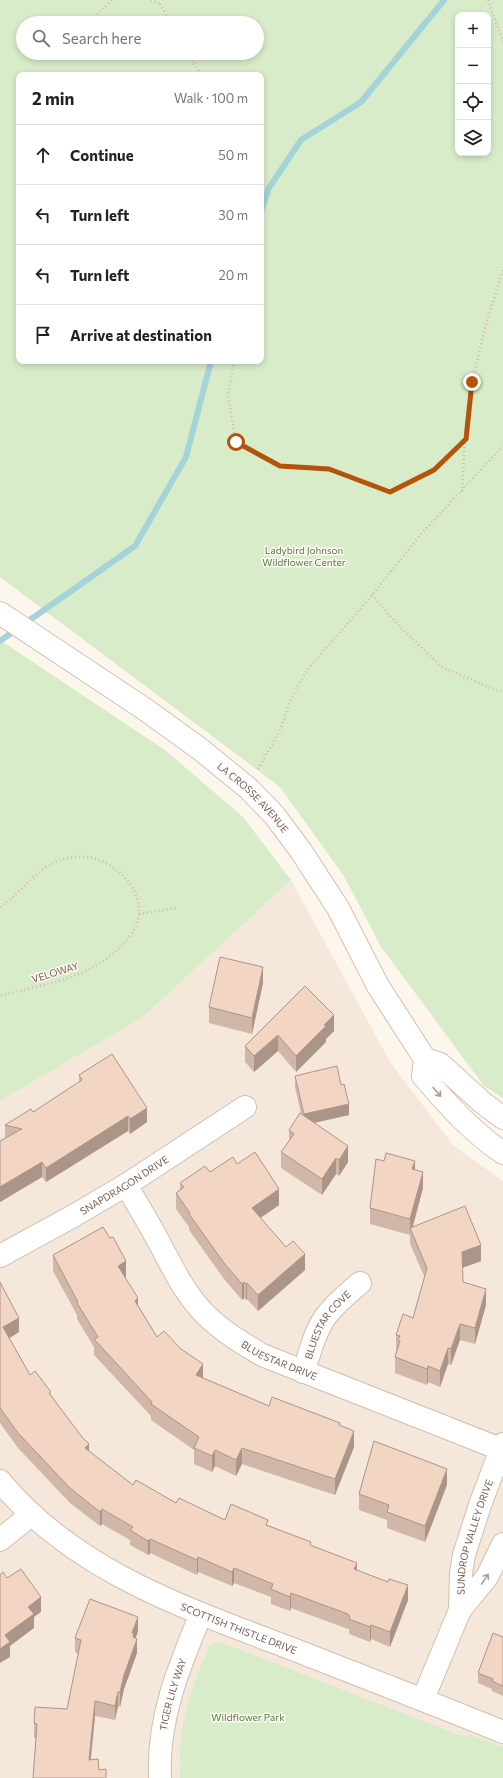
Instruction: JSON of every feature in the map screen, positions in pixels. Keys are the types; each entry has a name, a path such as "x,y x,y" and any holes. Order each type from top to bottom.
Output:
{"street":[{"name":"LA CROSSE AVENUE","path":"0,613 152,714 200,749 245,786 275,816 301,851 338,908 378,986 425,1059"},
{"path":"503,1118 483,1103 440,1064 425,1059 423,1076 445,1101 482,1137 503,1153"},
{"name":"SNAPDRAGON DRIVE","path":"0,1256 126,1185 245,1107"},
{"name":"BLUESTAR DRIVE","path":"126,1185 142,1211 181,1284 203,1312 221,1329 262,1355 502,1447"},
{"name":"BLUESTAR COVE","path":"303,1372 318,1330 326,1316 360,1283"},
{"name":"SUNDROP VALLEY DRIVE","path":"460,1610 461,1573 464,1555 480,1505 502,1447"},
{"name":"SCOTTISH THISTLE DRIVE","path":"0,1481 31,1514 94,1562 142,1589 201,1614 503,1732"},
{"path":"0,1540 31,1514"},
{"name":"SUNDROP VALLEY DRIVE","path":"423,1700 460,1610 487,1577 503,1544"},
{"name":"TIGER LILY WAY","path":"160,1778 162,1728 170,1693 201,1614"}],"path":[{"path":"95,16 112,0"},
{"path":"151,0 161,2 168,16"},
{"path":"488,0 503,42"},
{"path":"192,60 199,72"},
{"path":"462,492 472,382 486,325 503,269"},
{"path":"234,364 228,397 236,442 280,466 329,469 390,492 434,470 466,439"},
{"path":"245,786 265,758 280,730 292,697 307,670 372,595 422,533 462,492 503,446"},
{"path":"372,595 401,628 442,667 498,691 503,690"},
{"path":"0,907 46,867 56,862 80,857 99,860 120,873 135,891 139,902 139,914 176,908"},
{"name":"VELOWAY","path":"0,996 74,976 91,968 111,955 124,943 137,924 139,914"}],"shaded area":[{"path":"291,880 390,1062 453,1145 503,1181 503,1778 0,1778 0,1101 143,1017"}],"green space":[{"name":"Ladybird Johnson Wildflower Center","path":"0,0 503,0 503,1098 484,1086 381,947 344,876 280,787 0,577"},
{"path":"0,640 165,750 243,817 291,880 143,1017 0,1101"},
{"name":"Wildflower Park","path":"220,1642 464,1737 471,1735 503,1747 503,1778 180,1778 183,1726 190,1694 210,1646 213,1643"}],"building":[{"path":"220,957 263,967 252,1018 209,1007"},
{"path":"305,986 334,1015 324,1025 326,1026 296,1056 278,1035 254,1056 245,1046"},
{"path":"112,1054 147,1108 130,1119 128,1116 46,1168 42,1162 0,1187 0,1141 22,1129 5,1125 31,1109 33,1112 82,1080 79,1075"},
{"path":"337,1066 341,1085 344,1084 349,1104 304,1114 295,1076"},
{"path":"300,1113 348,1146 339,1160 336,1158 322,1179 281,1152 294,1134 289,1130"},
{"path":"255,1152 279,1189 252,1208 286,1247 293,1241 305,1254 258,1295 247,1283 246,1284 244,1282 242,1284 224,1263 176,1193 184,1187 180,1183 205,1166 210,1172 233,1157 237,1164"},
{"path":"386,1153 415,1161 412,1169 423,1172 410,1219 370,1208 376,1159 384,1161"},
{"path":"465,1206 481,1245 462,1252 463,1282 486,1289 475,1328 460,1324 451,1349 448,1348 440,1371 428,1366 427,1369 395,1357 400,1341 398,1340 400,1336 396,1335 403,1314 413,1318 427,1268 410,1228"},
{"path":"103,1227 110,1238 113,1237 126,1261 118,1266 138,1298 135,1301 157,1337 164,1331 181,1349 203,1364 196,1375 269,1406 272,1397 340,1423 339,1425 354,1431 335,1479 242,1448 236,1460 215,1450 212,1456 194,1448 199,1437 151,1404 152,1402 94,1339 98,1337 77,1303 78,1302 53,1255"},
{"path":"0,1282 19,1318 3,1327 30,1375 35,1371 51,1392 49,1393 89,1444 85,1448 133,1485 136,1480 176,1503 179,1498 225,1520 231,1504 268,1520 266,1525 311,1542 310,1545 357,1563 354,1569 388,1582 389,1579 408,1585 390,1632 371,1625 370,1627 349,1619 350,1616 348,1614 291,1593 290,1597 271,1589 273,1584 234,1568 232,1572 198,1557 197,1560 150,1539 148,1541 130,1530 133,1527 102,1509 100,1512 70,1488 18,1433 0,1408"},
{"path":"374,1441 447,1469 425,1526 387,1512 389,1505 359,1494"},
{"path":"21,1569 41,1597 28,1607 34,1614 5,1635 10,1642 0,1649 0,1575 3,1572 7,1578"},
{"path":"90,1599 138,1617 132,1633 134,1633 133,1637 137,1639 124,1675 120,1692 118,1692 115,1706 95,1701 89,1760 98,1759 99,1770 106,1769 106,1778 33,1778 37,1724 34,1723 35,1707 67,1709 81,1640 75,1638"},
{"path":"493,1633 503,1637 503,1686 492,1681 493,1679 478,1673"}],"waterway":[{"path":"264,202 269,188 301,140 361,102 444,0"},
{"path":"0,641 135,546 186,457 210,364"}],"route":[{"path":"236,442 280,466 329,469 390,492 434,470 466,439 472,382"}]}
